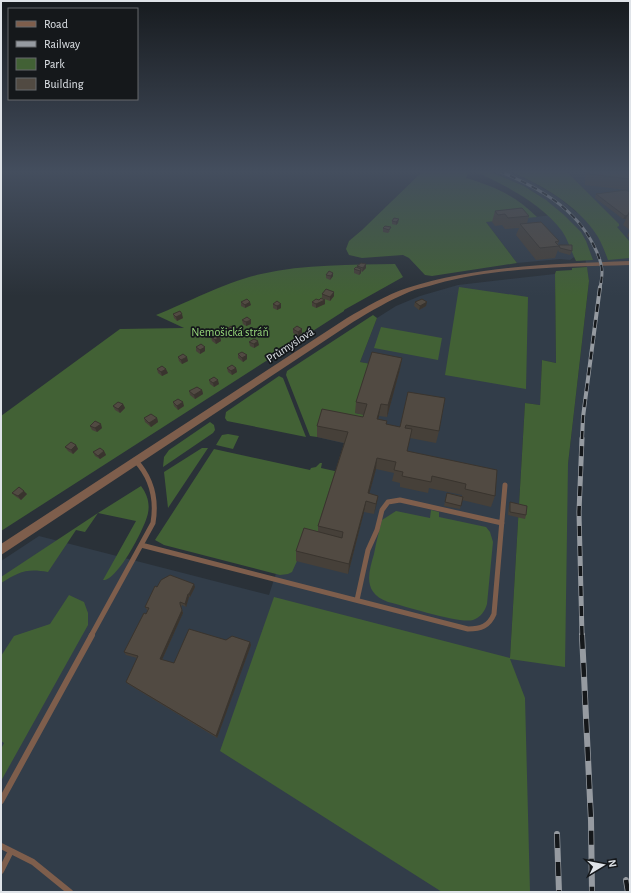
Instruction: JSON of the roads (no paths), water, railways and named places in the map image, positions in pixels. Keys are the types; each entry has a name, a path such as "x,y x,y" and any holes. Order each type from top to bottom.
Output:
{"street":[{"name":"Průmyslová","path":"1,549 350,320 390,298 419,286 463,275 575,265 630,263"}],"lane":[{"path":"1,801 142,545 152,523 155,507 153,487 145,471 135,460"},
{"path":"142,545 468,629 485,627 491,622 494,614 506,485"},
{"path":"357,600 368,550 377,530 382,510 388,502 400,500 502,523"},
{"path":"1,846 33,862 70,892"},
{"path":"1,871 11,851"}],"railway":[{"path":"569,213 586,232 600,259 602,272 600,288"},
{"path":"582,439 583,417 600,287"},
{"path":"582,438 579,512 582,636"},
{"path":"582,635 591,820 592,892"},
{"path":"557,834 559,892"},
{"path":"626,880 628,892"}],"park label":[{"name":"Nemošická stráň","path":"230,332"}]}
